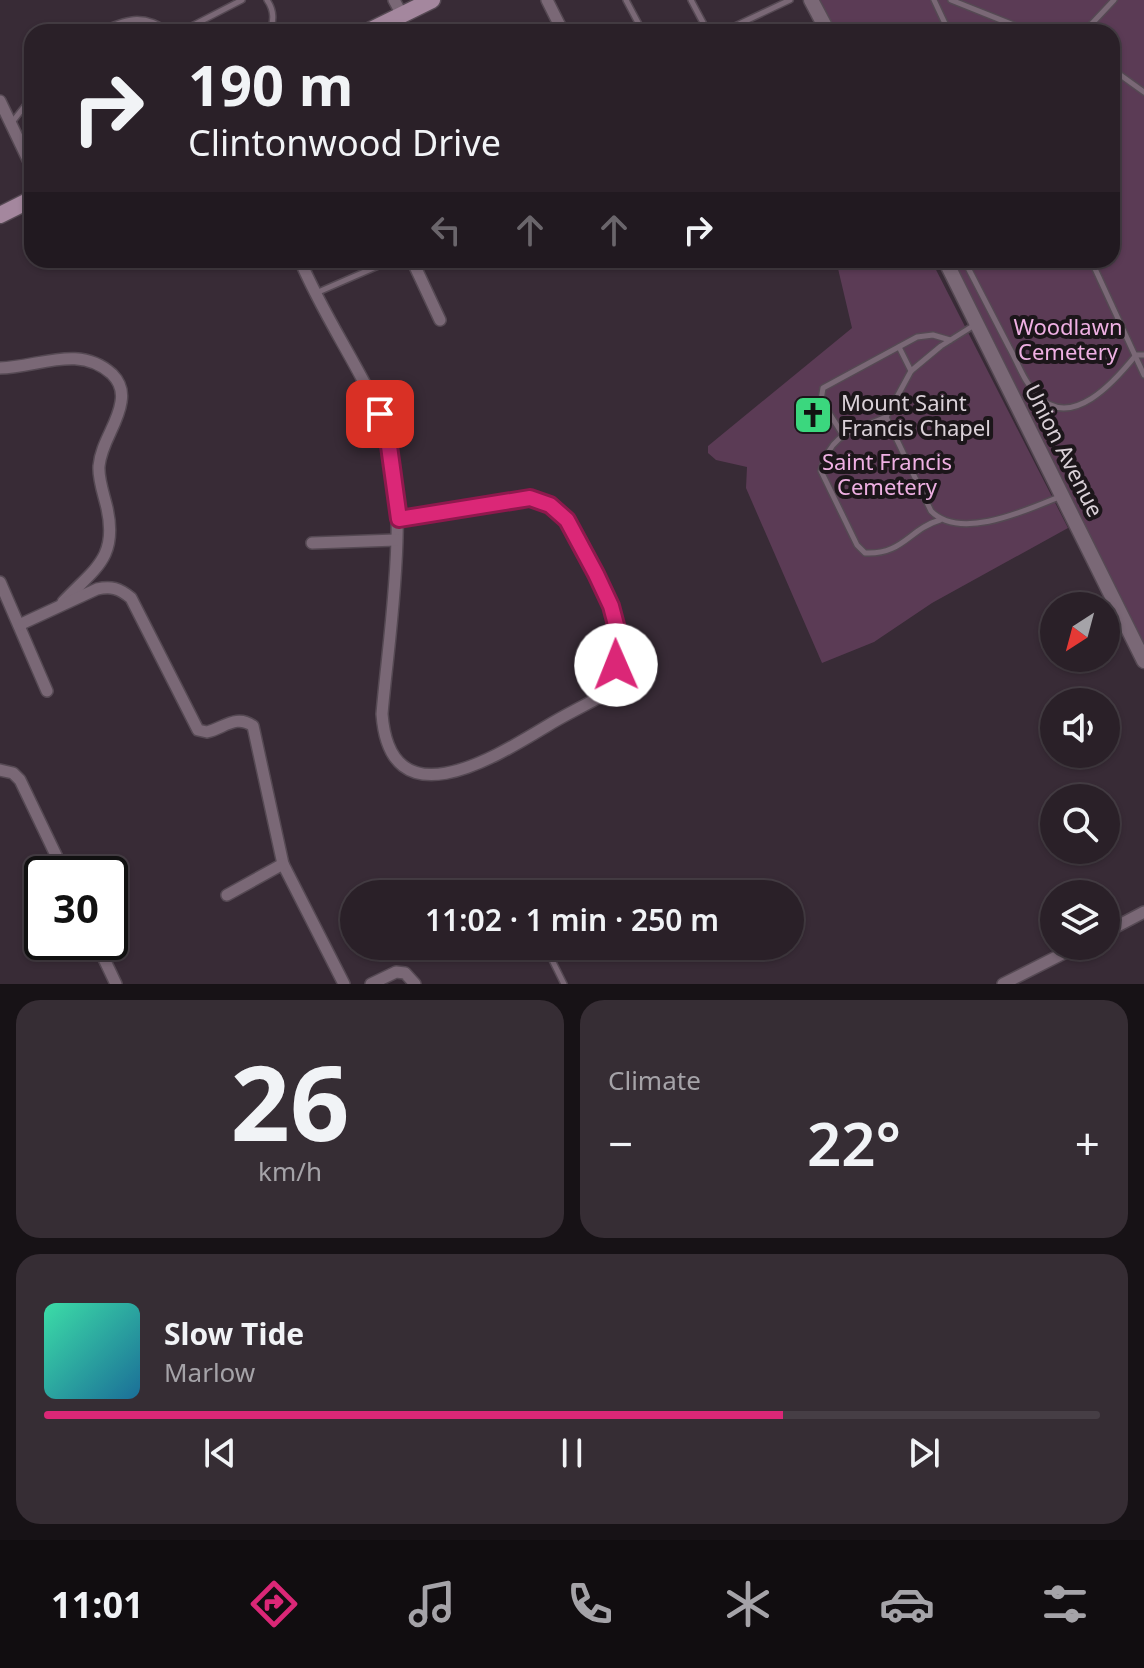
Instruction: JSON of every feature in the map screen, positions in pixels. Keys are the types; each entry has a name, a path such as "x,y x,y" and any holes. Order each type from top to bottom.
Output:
{"main road":[{"path":"377,24 398,7 432,0"},
{"path":"0,215 24,203"}],"street":[{"path":"547,0 559,24"},
{"path":"811,0 824,24"},
{"path":"0,101 24,151"},
{"path":"303,268 314,294 380,414 389,446 399,519 382,714 387,746 397,762 418,775 432,776 470,766 521,742 606,689 616,665 620,640 611,606 567,520 550,505 530,498 399,519"},
{"path":"416,268 440,320"},
{"name":"Union Avenue","path":"949,268 1144,661"},
{"path":"0,368 18,368 73,357 102,366 122,388 121,404 99,463 112,529 110,544 103,559 60,605"},
{"path":"312,543 396,540"},
{"path":"0,582 47,691"},
{"path":"19,625 97,589 109,586 122,590 131,598 198,730 214,731 236,720 245,720 253,726 283,864 344,984"},
{"path":"0,770 18,778 56,856"},
{"path":"227,895 283,864"},
{"path":"1120,925 1144,913"},
{"path":"105,960 116,984"},
{"path":"1003,984 1050,960"},
{"path":"371,984 396,972 405,973 415,984"}],"lane":[{"path":"196,24 242,0"},
{"path":"267,0 272,8 271,24"},
{"path":"626,0 639,24"},
{"path":"691,0 704,24"},
{"path":"934,0 945,24"},
{"path":"951,0 1011,24"},
{"path":"1092,24 1114,0"},
{"path":"739,24 786,1"},
{"path":"115,24 129,18 159,24"},
{"path":"1120,75 1144,92"},
{"path":"11,124 24,107"},
{"path":"314,294 374,268"},
{"path":"968,268 1030,388 1049,405 1062,408 1093,398 1116,380 1136,355"},
{"path":"1095,268 1144,375"},
{"path":"977,324 911,371 886,417 843,435 827,451 821,471 857,545 865,553 883,554 907,541 928,523 940,520 958,524 1000,518 1063,495"},
{"path":"843,435 821,400 823,388 917,337 933,335 951,340"},
{"path":"899,347 911,371"},
{"path":"1136,355 1144,355"},
{"path":"886,417 931,511 940,520"},
{"path":"552,960 564,984"}],"green space":[{"name":"Woodlawn Cemetery","path":"810,0 1144,0 1144,661 1120,613 1120,592 1109,592 946,268 1120,268 1120,24 823,24"},
{"name":"Saint Francis Cemetery","path":"838,268 935,268 1068,528 932,603 874,642 822,663 746,488 747,467 716,460 708,453 708,446 852,328"}],"place":[{"name":"Mount Saint Francis Chapel","path":"813,415"}],"route":[{"path":"380,414 389,446 399,519 530,498 550,505 567,520 611,606 620,640 616,665"}]}
